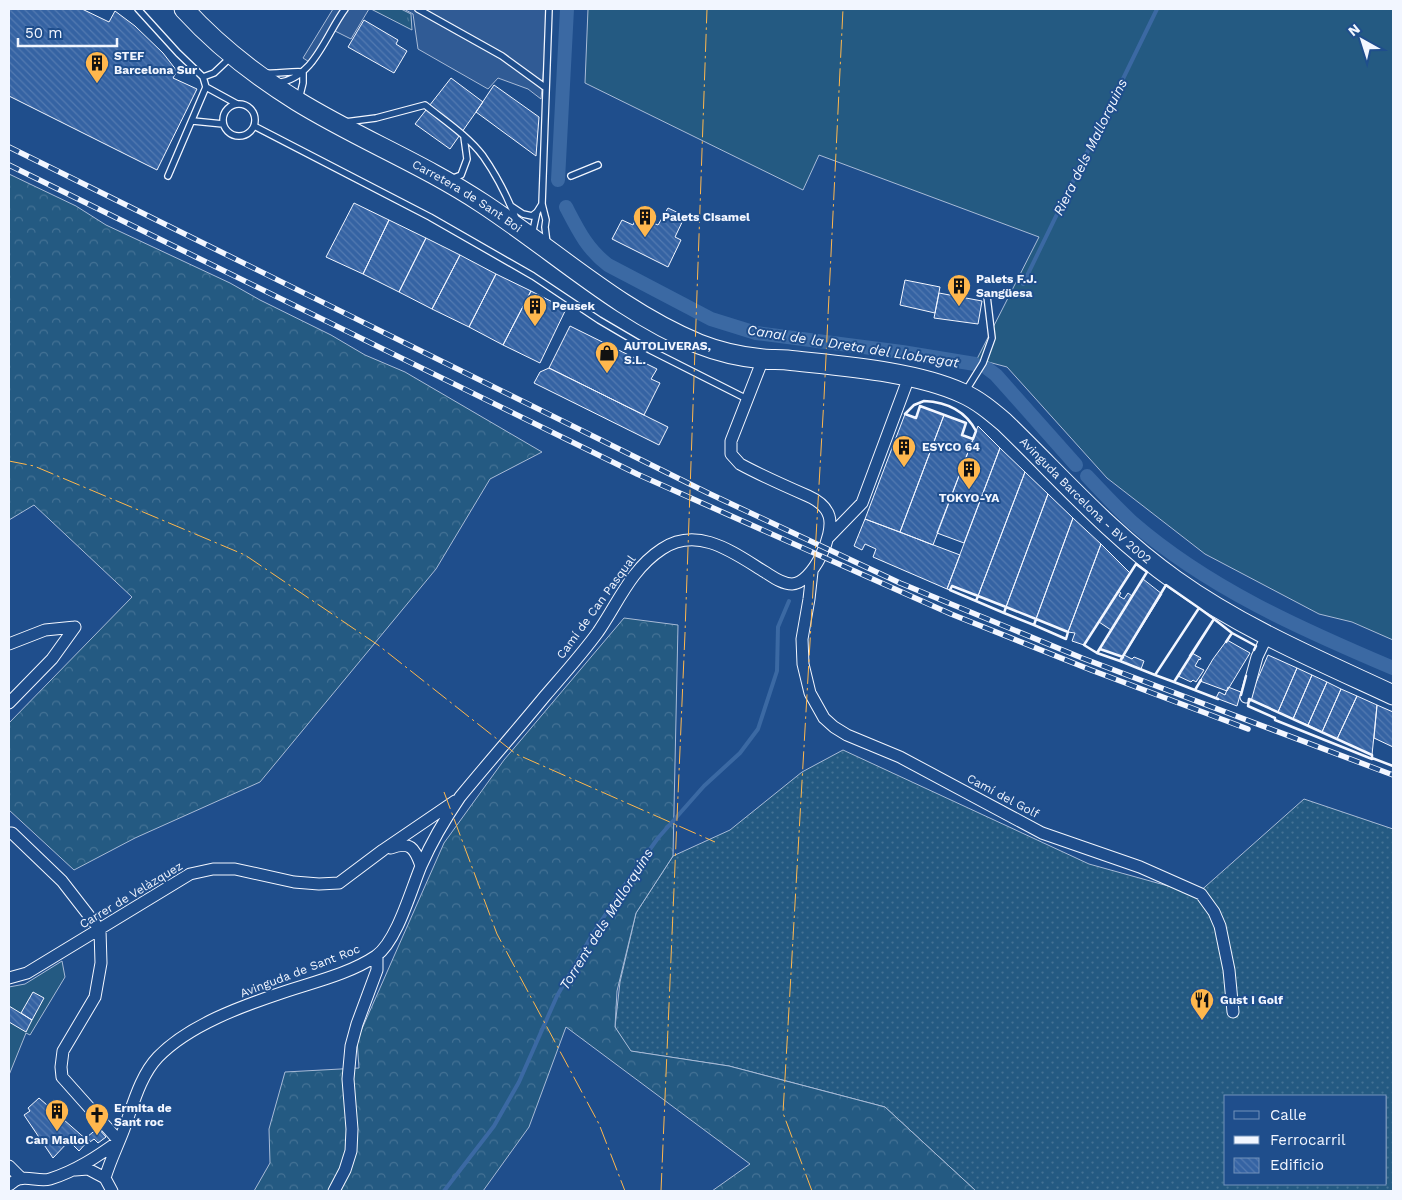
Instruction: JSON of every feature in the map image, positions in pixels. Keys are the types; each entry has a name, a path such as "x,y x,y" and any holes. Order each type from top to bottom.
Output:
{"main road":[{"name":"Carretera de Sant Boi","path":"184,9 232,56 298,102 447,182 548,248 612,295 663,327 699,344 763,359"},
{"name":"Avinguda Barcelona - BV 2002","path":"763,359 838,366 909,377 941,385 964,394 991,411 1004,422 1097,515 1149,561 1213,606 1267,636 1393,695"}],"street":[{"path":"763,359 731,441 731,454 740,464 822,504 829,517 829,532 812,572"},
{"path":"827,540 862,503 909,377"},
{"name":"Camí de Can Pasqual","path":"460,797 598,632 642,565 663,548 682,540 707,541 731,552 776,579 790,584 802,580 812,572"},
{"name":"Camí del Golf","path":"812,572 802,639 803,664 810,693 824,718 834,728 847,735 900,756 1042,833 1140,867 1201,894 1214,912 1220,926 1229,970 1233,1012"},
{"path":"9,644 44,630 75,627 52,659 9,703"},
{"path":"1246,697 1257,656 1267,636"},
{"name":"Carrer de Velàzquez","path":"9,978 27,973 190,874 213,869 235,870 294,882 339,883 460,797"},
{"name":"Avinguda de Sant Roc","path":"105,1178 140,1087 157,1058 172,1044 198,1027 222,1016 282,992 360,965 377,955 391,937 440,826 460,797"},
{"path":"9,833 12,832 62,881 100,930 101,963 95,997 63,1051 61,1067 62,1077 119,1140 90,1161 68,1171 48,1179 20,1178 9,1185"},
{"name":"Carrer de Velàzquez","path":"383,850 401,844 408,845 414,851 421,866"},
{"path":"334,1191 348,1162 352,1140 348,1079 351,1046 377,970 377,955"},
{"path":"9,1166 20,1178"},
{"path":"68,1171 88,1169 105,1178 112,1191"}],"lane":[{"path":"138,9 203,77 206,87 168,176"},
{"path":"270,83 290,80 303,72 320,50 345,9"},
{"path":"418,9 502,56 546,88"},
{"path":"548,248 545,228 546,220 542,204 549,9"},
{"path":"203,77 214,73 232,56"},
{"path":"252,71 278,74 292,71 303,72"},
{"path":"298,102 301,96 303,72"},
{"path":"206,87 237,104"},
{"path":"237,104 243,104 252,110 255,120 254,126 247,134 237,136 228,132 223,118 227,109 237,104"},
{"path":"337,123 376,118 425,105 464,137 482,155 526,233"},
{"path":"192,121 224,124"},
{"path":"254,126 430,217 533,276 599,320 650,350 747,400"},
{"path":"447,182 461,175 467,159 464,137"},
{"path":"571,176 598,165"},
{"path":"526,233 542,204"},
{"path":"512,206 523,214 532,216 537,212"},
{"path":"964,394 983,363 992,338 987,296"}],"green space":[{"path":"371,9 401,9 411,14 412,30"},
{"path":"588,9 1393,9 1393,640 1352,622 1319,614 1205,554 1107,478 1007,367 977,359 1039,237 819,155 803,190 585,83"},
{"path":"9,174 76,206 106,225 230,283 331,335 365,355 405,372 542,452 490,479 436,569 260,782 135,838 74,870 9,810 9,723 132,597 34,505 9,520"},
{"path":"624,618 678,625 673,856 636,913 617,991 615,1027 631,1051 729,1066 885,1107 976,1191 712,1191 750,1164 566,1027 529,1127 483,1191 254,1191 270,1163 269,1129 285,1072 359,1068 357,1040 444,843 504,760"},
{"path":"843,750 1089,864 1197,894 1304,799 1393,829 1393,1191 976,1191 885,1107 729,1066 630,1051 615,1027 620,982 636,913 673,856 730,830 802,772"},
{"path":"62,961 65,977 30,1035 26,1033 9,1075 9,987 25,984"}],"shaded area":[{"path":"333,9 369,9 351,39 335,31 314,65 303,58"},
{"path":"404,9 549,9 541,99 528,89 498,78 488,89 418,49 413,14"}],"building":[{"name":"STEF Barcelona Sur","path":"9,9 82,9 109,22 115,11 135,26 163,53 177,71 173,78 197,89 157,170 9,96"},
{"path":"364,20 398,40 396,44 407,51 394,73 348,47"},
{"path":"451,78 483,102 450,149 415,124"},
{"path":"494,85 539,117 536,156 476,112"},
{"path":"354,203 389,220 363,274 326,257"},
{"name":"Palets Cisamel","path":"668,208 685,216 675,237 681,240 668,267 612,239 622,220 633,225 637,216 658,225"},
{"path":"389,220 426,238 399,292 363,274"},
{"path":"426,238 460,255 432,309 399,292"},
{"path":"460,255 496,274 469,327 432,309"},
{"path":"496,274 531,291 503,345 469,327"},
{"path":"905,280 940,287 935,313 900,305"},
{"name":"Peusek","path":"531,291 566,309 540,363 503,345"},
{"name":"Palets F.J. Sangüesa","path":"939,293 982,301 978,324 934,318"},
{"name":"AUTOLIVERAS, S.L.","path":"570,326 657,369 651,379 660,383 644,415 549,368"},
{"path":"549,368 668,427 659,445 534,383 540,372"},
{"name":"ESYCO 64","path":"920,406 944,415 900,532 865,519 905,414 916,418"},
{"path":"944,415 966,423 962,435 973,439 933,545 900,532"},
{"name":"TOKYO-YA","path":"978,426 1000,448 964,543 937,533"},
{"path":"1000,448 1025,472 978,596 952,586 950,590 947,589"},
{"path":"1025,472 1048,494 1006,607 978,596"},
{"path":"1048,494 1073,518 1036,619 1006,607"},
{"path":"1073,518 1101,544 1068,632 1036,619"},
{"path":"865,519 960,555 947,589 873,557 876,549 865,544 862,550 854,546"},
{"path":"1101,544 1130,573 1084,645 1072,641 1075,633 1068,632"},
{"path":"1143,579 1162,594 1123,657 1100,649"},
{"path":"1118,591 1121,593 1119,596 1124,599 1128,593 1132,596 1111,630 1099,622"},
{"path":"1227,640 1250,653 1227,691 1200,681"},
{"path":"1192,653 1201,658 1195,666 1204,670 1196,682 1193,680 1191,682 1178,676"},
{"path":"1124,655 1132,659 1134,657 1144,661 1141,669 1120,661"},
{"path":"1268,655 1297,668 1278,712 1249,699"},
{"path":"1297,668 1312,675 1293,719 1278,712"},
{"path":"1312,675 1327,682 1308,725 1293,719"},
{"path":"1327,682 1341,689 1322,732 1308,725"},
{"path":"1228,687 1241,692 1237,706 1216,698 1219,692 1225,695"},
{"path":"1341,689 1357,696 1337,739 1322,732"},
{"path":"1357,696 1377,705 1372,755 1337,739"},
{"path":"1377,705 1393,712 1393,747 1374,738"},
{"path":"33,992 44,998 32,1020 21,1013"},
{"path":"9,1006 32,1020 26,1032 9,1022"},
{"name":"Can Mallol","path":"39,1098 88,1141 79,1151 69,1141 53,1158 24,1115 30,1111 28,1108"},
{"name":"Ermita de Sant roc","path":"98,1128 106,1137 98,1143 94,1139 90,1142 87,1137"}],"waterway":[{"name":"Canal de la Dreta del Llobregat","path":"558,180 567,9"},
{"name":"Riera dels Mallorquins","path":"1023,284 1157,9"},
{"name":"Canal de la Dreta del Llobregat","path":"566,207 589,246 608,265 711,319 756,333 902,352 975,364"},
{"name":"Canal de la Dreta del Llobregat","path":"988,369 996,375 1076,465"},
{"name":"Canal de la Dreta del Llobregat","path":"1087,476 1132,522 1161,546 1192,567 1256,605 1324,638 1393,668"},
{"name":"Torrent dels Mallorquins","path":"444,1191 494,1126 519,1082 557,996 592,935 628,880 658,838 704,786 740,753 758,729 777,671 778,627 789,601"}],"railway":[{"path":"9,147 708,493 900,583 1082,658 1393,775"},
{"path":"9,165 637,474 951,614 1091,670 1248,729"}],"wall":[{"path":"924,401 948,405 961,413 976,431 973,439 962,435 966,423 920,406 916,418 905,414 914,405 924,401"},
{"path":"1136,564 1147,572 1097,653 1084,645 1136,564"},
{"path":"1166,585 1199,608 1155,675 1120,661 1166,585"},
{"path":"952,586 978,596 976,601 950,590 952,586"},
{"path":"978,596 1006,607 1004,613 976,601 978,596"},
{"path":"1006,607 1036,619 1034,625 1004,613 1006,607"},
{"path":"1199,608 1214,619 1174,682 1155,675 1199,608"},
{"path":"1036,619 1068,632 1066,639 1034,625 1036,619"},
{"path":"1190,656 1214,619 1232,633 1226,642"},
{"path":"1232,633 1256,646 1254,650"},
{"path":"1100,649 1123,657 1120,661 1097,653 1100,649"},
{"path":"1180,673 1174,682 1218,699"},
{"path":"1241,695 1246,676"},
{"path":"1195,690 1201,680"},
{"path":"1249,699 1372,755 1372,759 1275,720 1275,718 1248,706 1249,699"},
{"path":"1372,758 1393,766"}],"power":[{"path":"661,1191 685,633 707,9"},
{"path":"812,1191 783,1113 824,398 843,9"},
{"path":"9,461 34,466 245,555 378,645 516,754 715,842"},
{"path":"444,792 497,934 599,1124 625,1191"}],"place":[{"name":"STEF Barcelona Sur","path":"97,84"},
{"name":"Palets Cisamel","path":"645,238"},
{"name":"Palets F.J. Sangüesa","path":"959,307"},
{"name":"Peusek","path":"535,327"},
{"name":"AUTOLIVERAS, S.L.","path":"607,374"},
{"name":"ESYCO 64","path":"904,468"},
{"name":"TOKYO-YA","path":"969,490"},
{"name":"Gust i Golf","path":"1202,1021"},
{"name":"Can Mallol","path":"57,1132"},
{"name":"Ermita de Sant roc","path":"97,1136"}]}
